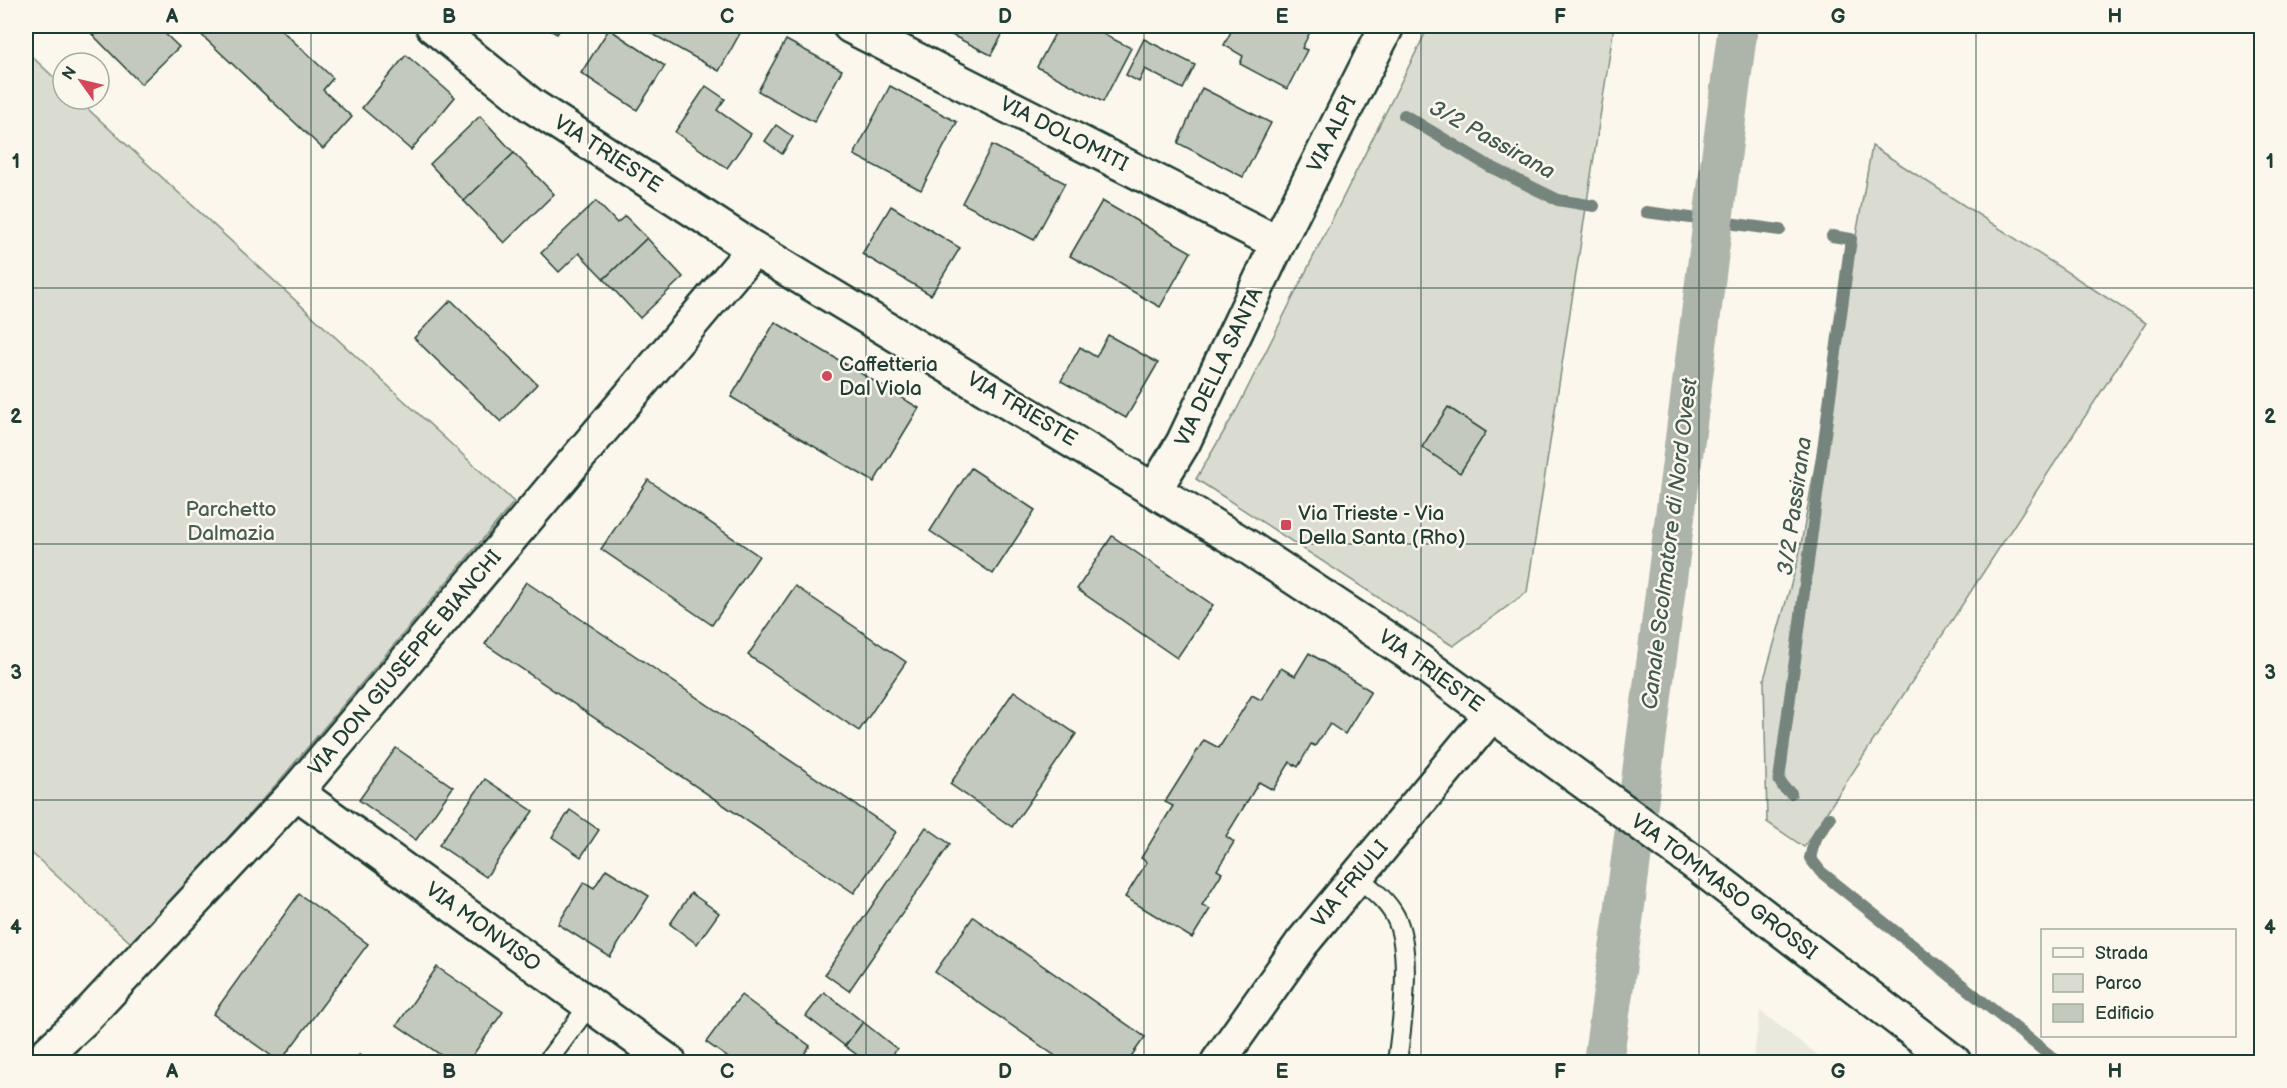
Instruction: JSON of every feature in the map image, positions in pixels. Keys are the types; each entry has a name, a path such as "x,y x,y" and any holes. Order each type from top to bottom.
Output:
{"street":[{"name":"VIA TRIESTE","path":"433,26 531,105 754,249 1155,489 1322,595 1492,714"},
{"name":"VIA DOLOMITI","path":"850,26 1278,243"},
{"name":"VIA ALPI","path":"1278,243 1387,26"},
{"name":"VIA DELLA SANTA","path":"1155,489 1183,443 1278,243"},
{"name":"VIA DON GIUSEPPE BIANCHI","path":"38,1062 106,995 296,792 754,249"},
{"name":"VIA TOMMASO GROSSI","path":"1492,714 1700,867 1954,1062"},
{"name":"VIA FRIULI","path":"1218,1062 1275,977 1356,876 1492,714"},
{"name":"VIA MONVISO","path":"296,792 669,1062"}],"lane":[{"path":"1356,876 1388,906 1404,937 1403,1019 1397,1062"},
{"path":"547,1062 590,1004"}],"shaded area":[{"path":"1760,1011 1827,1062 1753,1062"}],"green space":[{"path":"1429,26 1614,26 1527,592 1453,646 1196,479 1236,411"},
{"name":"Parchetto Dalmazia","path":"26,51 51,75 51,111 90,111 514,502 281,779 132,944 26,848"},
{"path":"1872,146 2146,323 1804,847 1767,822 1764,679 1799,556"}],"building":[{"path":"95,26 157,26 179,47 141,84 89,31"},
{"path":"192,26 277,26 333,78 323,90 352,117 323,149"},
{"path":"543,26 562,26 557,34"},
{"path":"638,26 744,26 719,71"},
{"path":"934,26 1007,26 991,55"},
{"path":"1059,26 1087,26 1131,48 1103,102 1037,67"},
{"path":"1234,26 1313,26 1302,48 1307,50 1287,89 1240,64 1243,56 1224,45"},
{"path":"609,29 665,66 637,110 581,73"},
{"path":"1144,39 1195,65 1183,89 1145,69 1139,82 1126,75"},
{"path":"786,40 842,70 814,122 758,91"},
{"path":"406,55 455,97 411,150 362,108"},
{"path":"706,86 725,99 717,110 751,134 727,168 675,132"},
{"path":"890,86 957,122 921,190 854,155"},
{"path":"1202,88 1271,123 1243,177 1178,143"},
{"path":"480,116 514,153 464,201 430,164"},
{"path":"776,125 793,137 782,154 765,141"},
{"path":"992,145 1065,183 1034,240 962,203"},
{"path":"514,153 554,194 504,243 464,201"},
{"path":"596,201 617,223 625,216 647,238 604,279 579,253 559,272 541,253"},
{"path":"1102,201 1191,252 1160,307 1070,256"},
{"path":"891,206 960,248 931,295 862,254"},
{"path":"647,238 683,277 640,318 604,279"},
{"path":"451,300 537,384 501,422 414,338"},
{"path":"775,322 919,408 874,482 731,397"},
{"path":"1108,335 1158,363 1126,418 1061,381 1080,347 1096,357"},
{"path":"1448,407 1486,432 1460,473 1422,447"},
{"path":"971,468 1035,510 993,574 930,531"},
{"path":"648,480 759,556 712,625 601,549"},
{"path":"1112,536 1213,605 1177,658 1077,589"},
{"path":"526,582 896,832 854,893 485,644"},
{"path":"795,586 906,662 859,731 748,655"},
{"path":"1309,653 1371,691 1345,734 1330,724 1315,746 1311,744 1298,767 1290,762 1273,790 1259,782 1226,836 1234,842 1217,870 1222,873 1202,905 1210,909 1192,938 1125,897 1147,862 1141,858 1173,806 1165,802 1204,740 1219,748 1252,695 1261,700 1281,668 1295,676"},
{"path":"1014,691 1076,734 1012,827 950,784"},
{"path":"396,748 453,787 416,840 359,800"},
{"path":"485,779 533,811 486,877 439,845"},
{"path":"570,810 599,830 581,857 552,837"},
{"path":"926,827 950,844 849,991 825,974"},
{"path":"606,869 649,896 610,957 558,924 584,882 594,888"},
{"path":"691,893 719,913 697,944 670,924"},
{"path":"299,894 368,944 280,1062 213,1014"},
{"path":"973,917 1145,1037 1127,1062 1064,1062 935,972"},
{"path":"437,967 503,1012 468,1062 451,1062 397,1025"},
{"path":"824,992 863,1022 845,1046 806,1016"},
{"path":"741,995 810,1046 798,1062 734,1062 706,1042"},
{"path":"863,1022 897,1049 887,1062 867,1062 845,1046"},
{"path":"359,1055 370,1062 354,1062"}],"waterway":[{"name":"Canale Scolmatore di Nord Ovest","path":"1603,1062 1738,26"},
{"name":"3/2 Passirana","path":"1404,115 1489,166 1558,200 1594,206"},
{"name":"3/2 Passirana","path":"1646,212 1780,230"},
{"name":"3/2 Passirana","path":"1791,793 1779,780 1851,239 1832,236"},
{"name":"3/2 Passirana","path":"1830,818 1815,839 1810,858 1821,872 2058,1062"}],"place":[{"name":"Caffetteria Dal Viola","path":"827,376"},
{"name":"Via Trieste - Via Della Santa (Rho)","path":"1286,525"}]}
